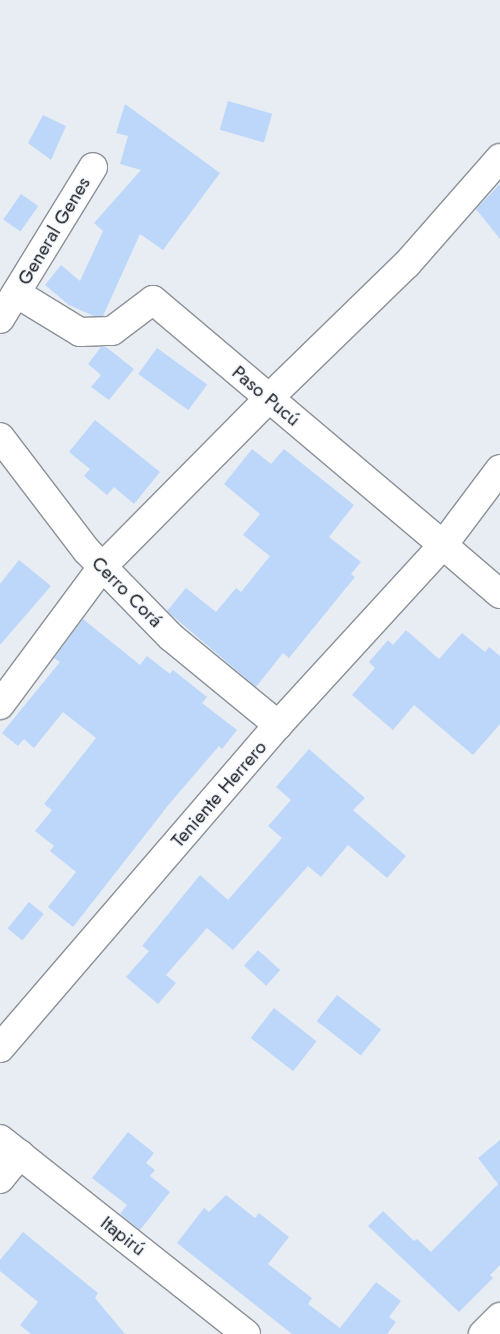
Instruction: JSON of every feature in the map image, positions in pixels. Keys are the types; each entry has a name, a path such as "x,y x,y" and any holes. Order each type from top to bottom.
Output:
{"street":[{"path":"0,705 102,567 269,398 407,264 500,158"},
{"name":"General Genes","path":"0,319 93,167"},
{"name":"Paso Pucú","path":"16,293 80,332 112,330 153,300 500,594"},
{"name":"Cerro Corá","path":"0,437 102,567 171,637 278,725"},
{"name":"Teniente Herrero","path":"0,1048 278,725 442,545 500,469"},
{"path":"0,1179 10,1147"},
{"name":"Itapirú","path":"10,1147 246,1334"},
{"path":"483,1334 500,1317"}],"building":[{"path":"228,101 272,114 264,143 220,130"},
{"path":"125,104 220,173 163,250 140,234 103,316 94,316 69,305 45,285 61,265 80,281 103,231 94,223 141,170 120,164 128,136 116,133"},
{"path":"43,115 66,126 51,160 28,143"},
{"path":"500,184 500,239 476,209"},
{"path":"21,194 38,206 20,231 3,219"},
{"path":"101,347 106,347 134,369 109,400 91,387 101,375 88,364"},
{"path":"157,348 207,384 188,410 138,374"},
{"path":"95,420 160,472 134,504 114,487 107,495 84,476 90,469 69,452"},
{"path":"252,449 271,464 284,449 354,505 329,537 361,562 351,574 355,577 289,658 283,653 256,687 167,611 186,588 216,612 236,588 241,592 270,556 243,535 260,514 224,484"},
{"path":"19,560 51,586 0,645 0,584"},
{"path":"83,619 140,665 147,656 170,674 173,670 207,697 202,703 237,730 222,749 219,746 170,803 73,927 48,907 76,872 50,851 54,846 35,831 52,810 44,804 96,738 63,712 34,748 24,739 18,746 2,733 60,662 54,658"},
{"path":"406,630 439,659 462,633 485,652 489,647 500,656 500,724 473,755 414,705 393,730 352,695 375,668 369,662 388,640 393,645"},
{"path":"309,749 365,798 353,810 406,856 387,878 348,845 321,877 308,866 233,950 207,928 166,975 176,983 158,1004 126,977 149,951 142,946 200,875 228,900 282,838 268,826 291,800 276,787"},
{"path":"29,902 44,914 22,940 8,928"},
{"path":"258,950 280,970 266,986 244,966"},
{"path":"337,995 381,1029 361,1055 317,1021"},
{"path":"274,1008 317,1041 293,1071 251,1038"},
{"path":"128,1132 154,1153 146,1163 155,1170 150,1176 170,1192 140,1230 120,1214 127,1205 92,1178"},
{"path":"500,1140 500,1265 490,1275 493,1278 459,1312 368,1226 383,1211 414,1241 417,1239 431,1252 498,1184 478,1158"},
{"path":"226,1195 255,1218 259,1213 289,1237 268,1264 312,1298 308,1304 340,1328 376,1282 401,1301 389,1317 396,1322 387,1334 292,1334 177,1243 204,1208 209,1212"},
{"path":"23,1232 98,1293 95,1298 125,1334 31,1334 20,1325 38,1302 0,1271 0,1260"}]}
